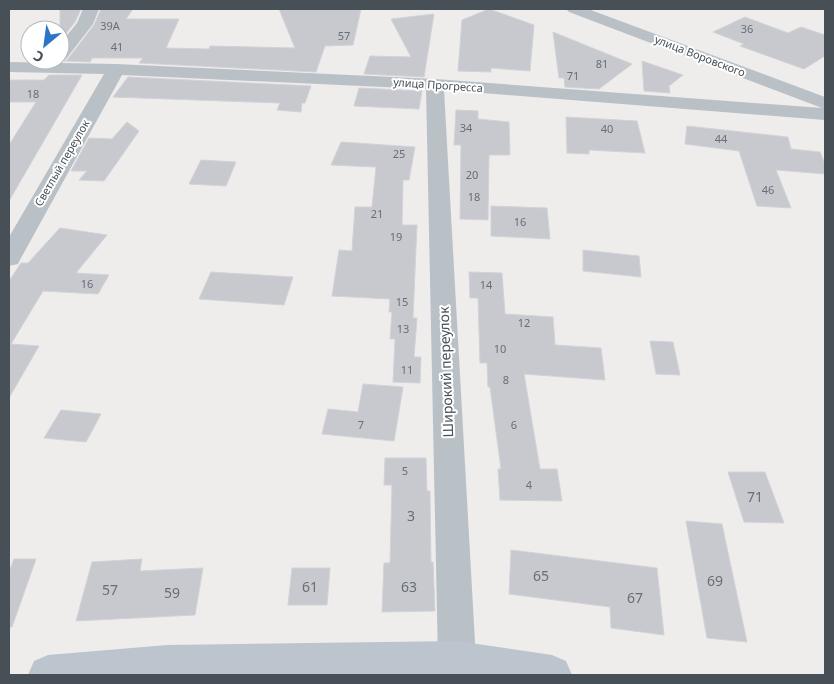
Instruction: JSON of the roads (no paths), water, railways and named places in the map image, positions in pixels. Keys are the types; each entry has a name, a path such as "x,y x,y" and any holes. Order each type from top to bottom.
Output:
{"main road":[{"path":"48,675 167,665 457,660 552,675"}],"street":[{"path":"70,42 85,24 91,9"},
{"name":"улица Воровского","path":"574,9 825,103"},
{"name":"улица Прогресса","path":"70,63 116,69 435,84 825,114"},
{"name":"Светлый переулок","path":"9,258 116,69"},
{"name":"Широкий переулок","path":"435,84 457,660"}]}
